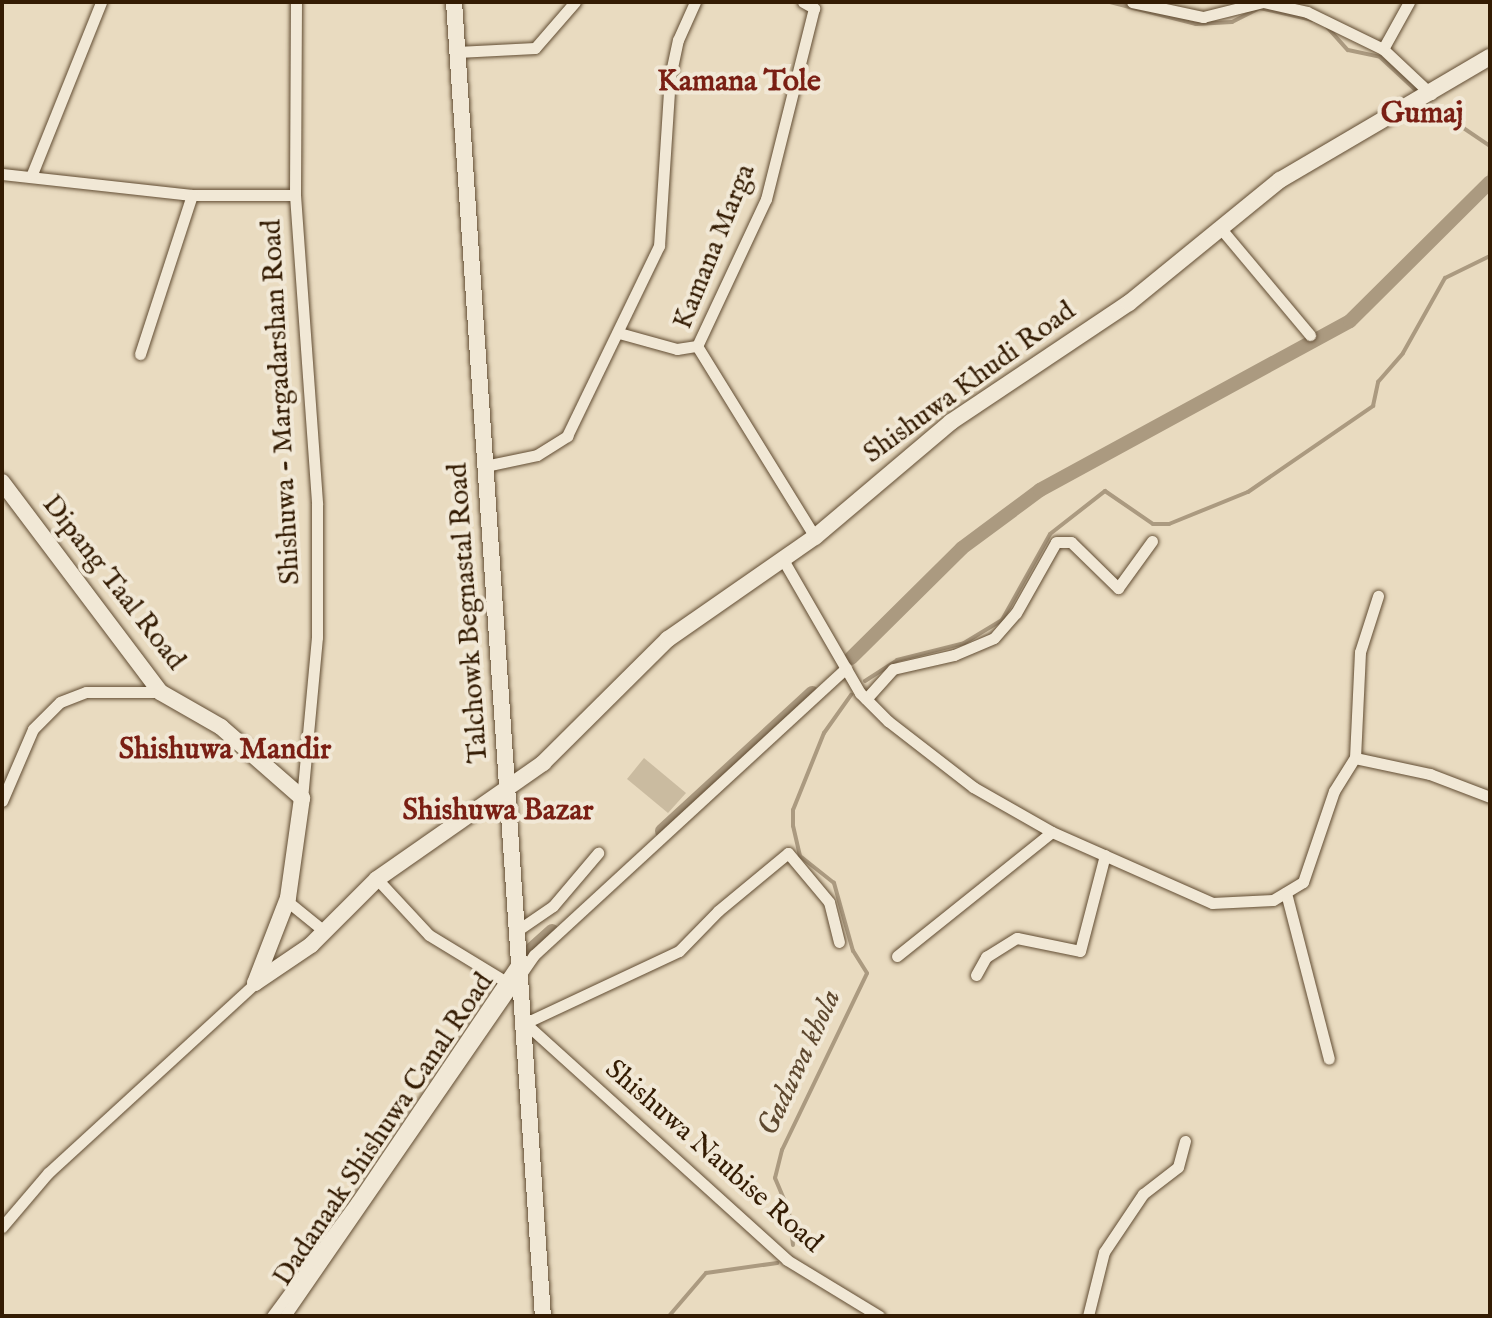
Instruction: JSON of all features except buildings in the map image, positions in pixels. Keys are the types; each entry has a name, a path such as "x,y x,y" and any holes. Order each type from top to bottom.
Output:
{"main road":[{"name":"Talchowk Begnastal Road","path":"454,2 543,1316"},
{"name":"Shishuwa Khudi Road","path":"255,983 324,931 377,879 543,763 668,639 815,537 951,422 1129,303 1280,180 1490,57"},
{"name":"Dipang Taal Road","path":"2,482 160,692 221,727 302,798"},
{"path":"255,983 287,901 302,798"}],"street":[{"path":"32,174 101,2"},
{"name":"Shishuwa - Margadarshan Road","path":"296,2 295,195 303,368 317,504 317,637 302,798"},
{"path":"457,52 535,48 575,2"},
{"path":"485,466 537,455 567,436 659,246 670,77 678,40 695,2"},
{"name":"Kamana Marga","path":"803,2 814,8 766,199 735,276 697,346 815,537"},
{"path":"1132,2 1203,17 1248,4 1276,4 1324,18 1383,49 1431,94"},
{"path":"1383,49 1409,2"},
{"path":"2,174 32,174 192,195 295,195"},
{"path":"140,354 192,195"},
{"path":"1222,230 1310,335"},
{"path":"619,333 677,349 697,346"},
{"path":"866,699 893,669 954,655 994,638 1016,613 1056,542 1071,542 1118,588 1152,541"},
{"path":"782,558 866,699 973,787 1052,832 1212,903 1273,900 1307,877 1334,791 1355,758 1360,652 1378,596"},
{"path":"284,1311 445,1074 503,980 846,668"},
{"path":"2,801 33,729 60,702 86,692 160,692"},
{"path":"1355,758 1430,774 1490,797"},
{"path":"897,956 1052,832"},
{"path":"518,930 553,906 598,853"},
{"path":"525,1023 679,951 718,911 788,853 829,902 839,942"},
{"path":"976,975 986,957 1017,938 1080,951 1105,855"},
{"path":"377,879 429,935 503,980"},
{"path":"1286,893 1329,1059"},
{"path":"287,901 324,931"},
{"name":"Dadanaak Shishuwa Canal Road","path":"272,1316 284,1311 521,964"},
{"path":"2,1227 48,1173 255,983"},
{"name":"Shishuwa Naubise Road","path":"525,1023 787,1260 879,1316"},
{"path":"1088,1316 1104,1252 1143,1194 1178,1167 1185,1141"}],"shaded area":[{"path":"644,758 686,793 668,813 627,779"}],"waterway":[{"path":"1110,2 1196,24 1232,22 1260,8 1312,20"},
{"path":"1327,27 1348,50 1380,57 1420,94"},
{"path":"1431,106 1490,146"},
{"path":"1489,184 1490,170"},
{"path":"851,658 962,548 1040,490 1350,321 1490,182"},
{"path":"865,681 897,660 964,643 1002,620 1050,534 1105,491 1153,524 1169,524 1248,492 1373,406 1378,382 1403,353 1445,278 1490,256"},
{"path":"662,831 812,693"},
{"name":"Gaduwa khola","path":"793,1245 789,1211 775,1178 782,1150 867,973 853,951 834,883 800,856 793,826 793,810 824,733 851,695"},
{"path":"532,949 552,931"},
{"name":"Gaduwa khola","path":"669,1316 706,1273 777,1263"}],"district":[{"name":"Kamana Tole","path":"739,82"},
{"name":"Gumaj","path":"1422,114"},
{"name":"Shishuwa Mandir","path":"225,750"},
{"name":"Shishuwa Bazar","path":"498,811"}]}
